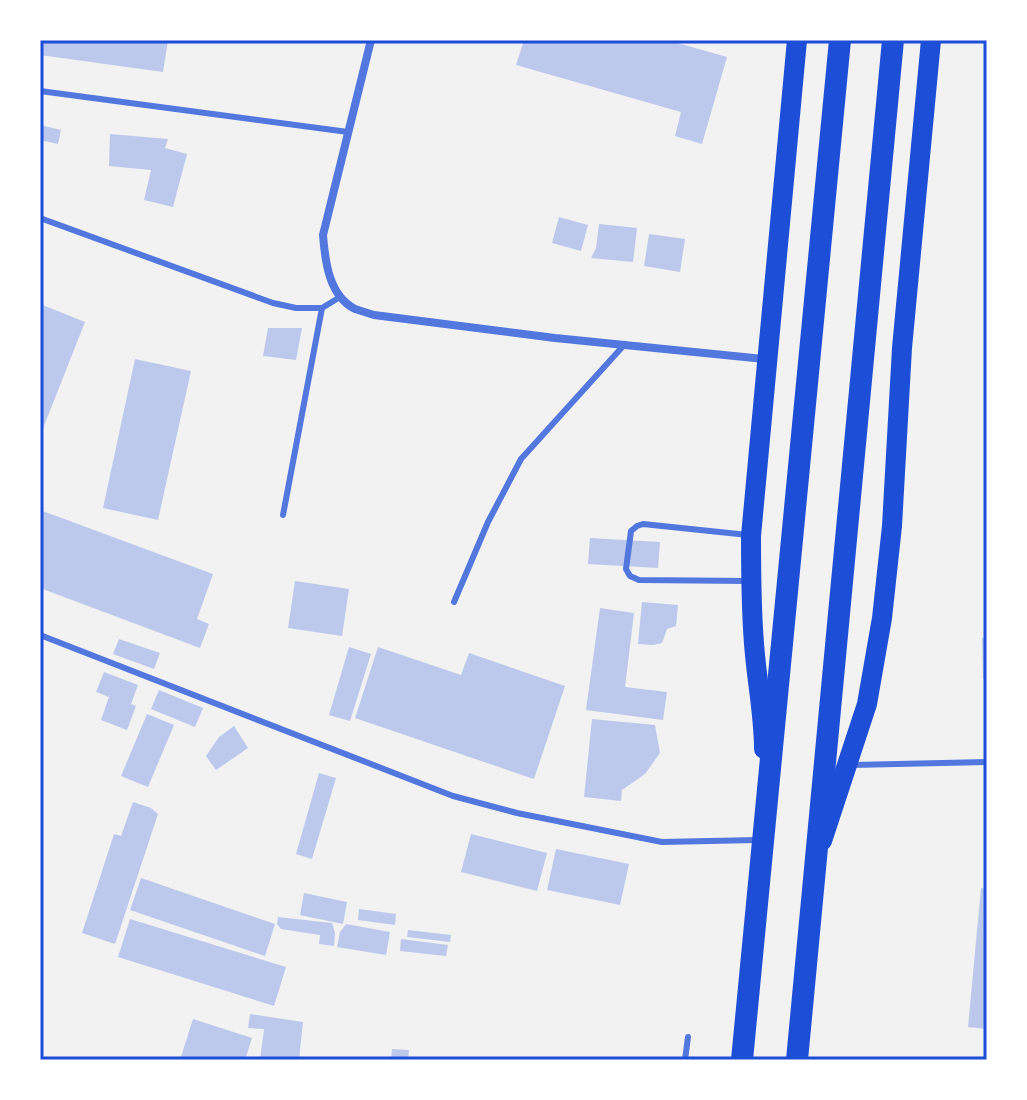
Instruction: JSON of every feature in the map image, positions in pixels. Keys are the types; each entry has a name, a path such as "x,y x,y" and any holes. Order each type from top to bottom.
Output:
{"highway":[{"path":"742,1060 840,40"},
{"path":"797,1060 893,40"}],"main road":[{"path":"764,840 764,729 754,654 751,536 797,40"},
{"path":"816,860 867,704 882,618 892,526 902,348 931,40"}],"street":[{"path":"371,40 323,235 326,268 340,297 353,308 374,315 555,338 767,359"}],"lane":[{"path":"40,91 348,132"},
{"path":"40,218 273,303 296,308 322,308 340,297"},
{"path":"283,515 322,308"},
{"path":"454,602 488,522 521,459 625,344"},
{"path":"751,536 643,524 631,531 626,569 630,576 639,580 751,581"},
{"path":"40,635 453,796 517,813 662,842 764,840"},
{"path":"848,765 987,762"},
{"path":"685,1060 688,1037"}],"building":[{"path":"40,40 168,40 163,72 40,55"},
{"path":"524,40 667,40 727,57 702,144 675,136 681,112 516,65"},
{"path":"40,125 61,130 58,144 40,140"},
{"path":"110,134 168,139 165,148 187,154 173,207 144,200 151,170 109,166"},
{"path":"559,217 588,225 581,251 552,243"},
{"path":"599,224 637,228 633,262 591,258 596,248"},
{"path":"649,234 685,239 680,272 644,266"},
{"path":"40,304 85,322 40,436"},
{"path":"268,328 302,328 296,360 263,356"},
{"path":"135,359 191,371 158,520 103,508"},
{"path":"40,510 213,574 197,619 209,624 200,648 40,588"},
{"path":"590,538 660,542 658,568 588,564"},
{"path":"295,581 349,589 342,636 288,628"},
{"path":"642,602 678,605 676,626 667,629 662,643 638,644"},
{"path":"600,608 634,613 625,687 667,692 663,720 586,710"},
{"path":"982,638 987,638 987,679 983,679"},
{"path":"119,639 160,653 154,669 113,654"},
{"path":"349,647 371,654 350,721 329,715"},
{"path":"378,647 461,675 469,653 565,686 534,779 355,718"},
{"path":"104,672 138,685 131,704 136,706 127,730 101,720 109,697 96,692"},
{"path":"159,690 203,708 195,727 151,709"},
{"path":"147,714 174,725 148,787 121,776"},
{"path":"592,719 655,725 660,753 645,774 622,790 621,801 584,797"},
{"path":"234,726 248,748 216,770 206,756 219,737"},
{"path":"319,773 336,778 312,859 296,854"},
{"path":"133,802 158,814 115,944 82,933 114,834 121,836"},
{"path":"471,834 547,853 537,891 461,872"},
{"path":"556,849 629,864 620,905 547,890"},
{"path":"141,878 275,924 265,956 130,910"},
{"path":"981,888 987,889 987,1029 968,1027"},
{"path":"304,893 347,902 343,924 300,915"},
{"path":"359,909 396,914 395,925 358,920"},
{"path":"278,917 332,923 334,946 319,944 320,935 281,929 277,924"},
{"path":"130,919 286,967 274,1006 118,957"},
{"path":"346,924 390,932 386,955 337,947 340,932"},
{"path":"408,930 451,935 450,942 407,937"},
{"path":"401,939 448,945 446,956 400,951"},
{"path":"250,1014 303,1022 299,1060 260,1060 264,1029 248,1028"},
{"path":"193,1019 252,1038 245,1060 180,1060"},
{"path":"392,1049 409,1050 408,1060 391,1060"}]}
